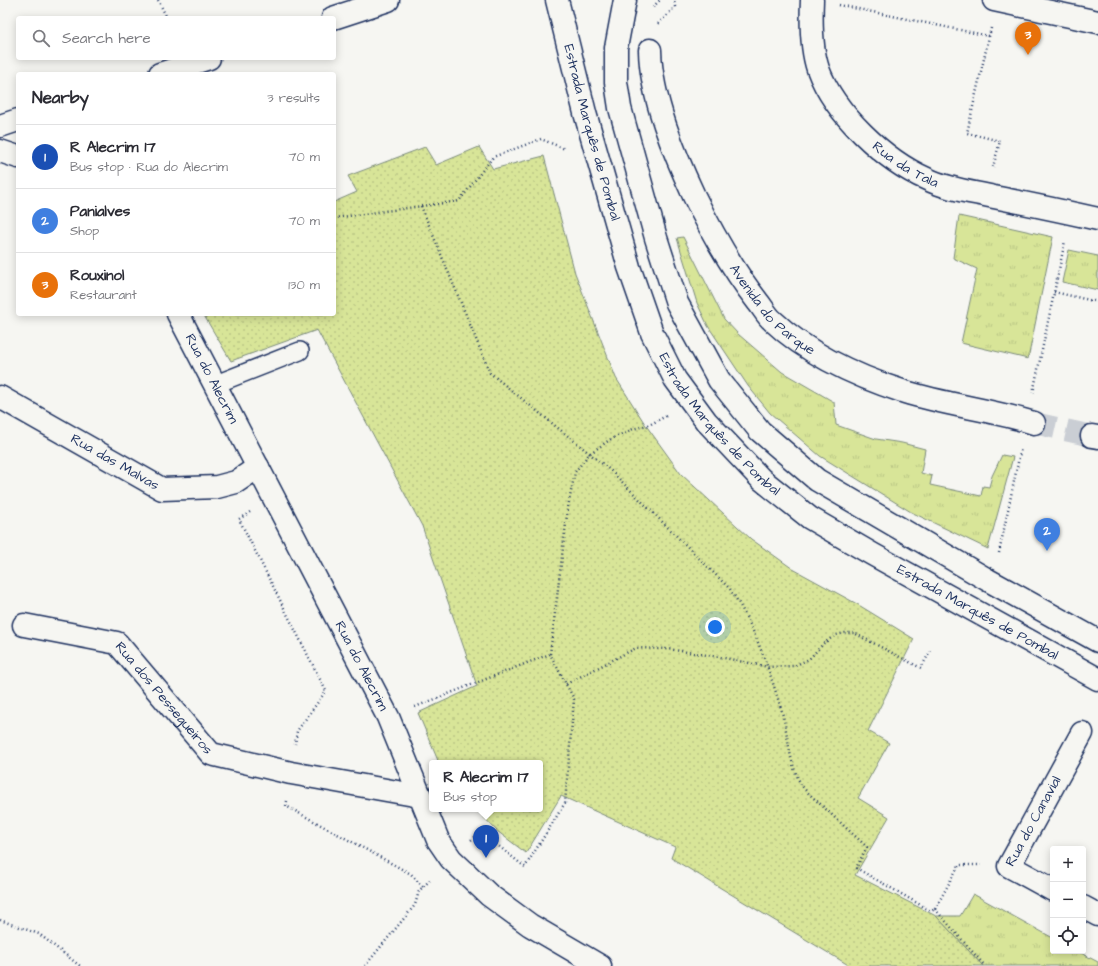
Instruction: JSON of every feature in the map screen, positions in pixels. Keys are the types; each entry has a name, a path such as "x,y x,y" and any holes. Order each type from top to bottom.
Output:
{"street":[{"path":"336,17 388,0"},
{"name":"Estrada Marquês de Pombal","path":"557,0 594,144 629,267 652,333 675,379 706,421 761,479 810,518 878,558 1098,679"},
{"name":"Estrada Marquês de Pombal","path":"625,0 616,48 616,82 620,108 656,238 677,303 719,380 760,431 818,480 988,580 1098,641"},
{"path":"996,0 1098,22"},
{"name":"Rua da Tala","path":"812,1 814,49 818,69 832,96 870,140 901,166 927,180 962,190 1098,218"},
{"name":"Avenida do Parque","path":"650,50 650,66 664,121 677,158 704,217 746,286 772,320 803,346 847,370 905,392 1030,422"},
{"path":"167,72 203,60"},
{"path":"0,126 16,121"},
{"path":"0,151 16,156"},
{"name":"Rua do Alecrim","path":"179,316 216,384 388,717 438,840 451,859 489,895 530,925 600,966"},
{"name":"Rua das Malvas","path":"0,397 162,489 217,487 236,482 258,467"},
{"name":"Rua dos Pessegueiros","path":"24,625 117,643 211,754 291,773 420,796"},
{"name":"Rua do Canavial","path":"1050,888 1009,866 1082,733"},
{"path":"1086,909 1098,915"}],"lane":[{"path":"216,384 300,352"}],"path":[{"path":"158,0 166,16"},
{"path":"996,0 967,133 1000,141 997,154"},
{"path":"812,1 989,36"},
{"path":"336,218 459,201 493,157 541,139 569,151 594,144"},
{"path":"421,206 490,373 610,470 730,589 743,608 768,667 782,714 798,781 867,847 856,868 931,911 935,909 960,865 1009,866"},
{"path":"1054,292 1098,302"},
{"path":"998,560 1030,422 1048,321"},
{"path":"525,867 565,803 574,698 550,654 568,507 575,472 590,454 611,439 633,429 651,424 692,402"},
{"path":"273,495 239,519 326,691 297,731"},
{"path":"566,684 636,648 668,649 720,657 768,667 794,666 809,659 824,643 836,635 845,633 854,634 921,668 931,650"},
{"path":"388,717 550,654"},
{"path":"291,773 286,806 412,874 424,886"},
{"path":"365,966 415,905 419,891"},
{"path":"935,909 985,966"},
{"path":"0,920 39,934 80,966"}],"green space":[{"path":"425,147 436,165 479,147 493,169 544,156 575,273 616,378 645,424 681,474 751,539 793,569 857,604 914,639 868,731 889,743 858,798 889,817 855,875 936,916 983,966 850,966 671,858 675,847 561,796 526,853 497,831 479,812 543,812 543,760 438,760 418,713 477,686 422,526 317,330 231,361 204,316 336,316 336,201 357,192 348,176"},
{"path":"959,216 1053,237 1028,359 961,343 977,269 953,258"},
{"path":"683,237 724,319 738,334 782,372 834,402 836,425 876,439 902,443 925,449 921,473 932,476 930,485 981,496 983,486 989,487 992,476 1002,455 1013,457 988,549 911,512 820,456 770,413 748,386 708,326 697,303 677,238"},
{"path":"1069,250 1098,256 1098,290 1062,282"},
{"path":"973,894 1050,936 1050,954 1083,954 1098,962 1098,966 983,966 936,916 960,916"}],"tunnel":[{"path":"1034,423 1092,436"}],"place":[{"name":"Rouxinol","path":"1028,55"},
{"name":"Panialves","path":"1047,551"},
{"name":"R Alecrim 17","path":"486,858"}]}
